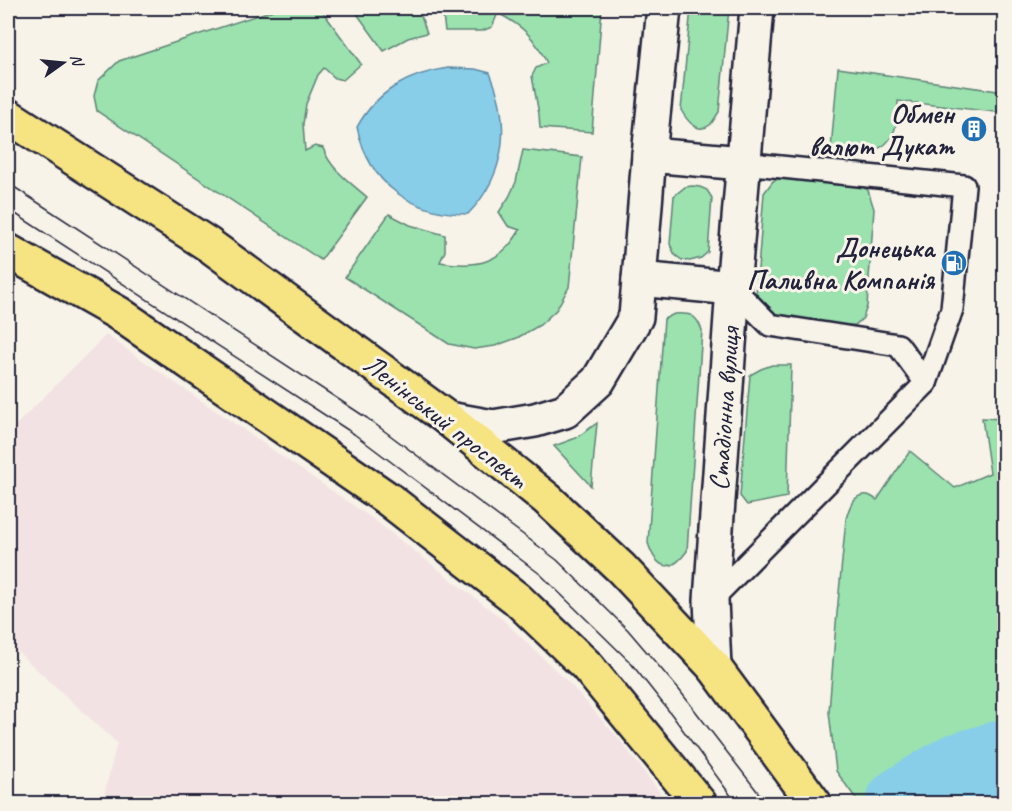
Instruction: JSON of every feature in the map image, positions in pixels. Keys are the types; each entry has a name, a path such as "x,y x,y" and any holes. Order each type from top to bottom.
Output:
{"main road":[{"name":"Ленінський проспект","path":"8,116 208,245 448,419 547,499 621,568 714,667 815,804"},
{"path":"8,251 118,313 388,499 517,599 586,665 700,804"}],"street":[{"path":"448,419 493,427 535,420 565,411 598,381 636,316 648,155 664,8"},
{"name":"Стадіонна вулиця","path":"714,667 711,600 733,288 757,8"},
{"path":"648,155 743,163"},
{"path":"639,279 733,288"}],"lane":[{"path":"711,600 926,383 952,309 964,186 743,163"},
{"path":"733,288 770,325 898,345 926,383"}],"shaded area":[{"path":"106,335 373,519 501,618 568,682 619,739 668,803 111,803 104,795 117,743 8,643 8,433"}],"green space":[{"path":"279,8 320,8 361,64 343,80 335,78 324,68 318,75 306,104 303,124 305,151 315,146 323,148 336,169 367,197 321,260 97,111 94,96 98,81 119,61"},
{"path":"367,8 418,8 427,33 408,38 384,51 355,11"},
{"path":"442,8 602,8 592,132 540,128 532,76 536,68 547,63 533,39 522,28 498,13 492,27 482,31 445,31"},
{"path":"691,8 729,8 719,112 705,128 692,125 681,110"},
{"path":"838,68 1004,92 1004,113 898,101 894,132 881,147 863,152 831,149"},
{"path":"523,150 582,157 569,287 556,310 540,325 517,338 495,346 474,349 449,344 345,277 389,214 410,225 445,235 445,251 440,262 465,264 496,257 520,230 508,226 499,212 516,182"},
{"path":"787,176 852,182 868,190 874,209 867,306 863,318 855,325 782,319 767,315 759,306 756,295 764,193 773,181"},
{"path":"692,186 707,190 712,198 708,252 701,258 690,261 682,260 675,255 670,244 674,196 685,187"},
{"path":"674,314 692,316 702,330 687,551 681,559 669,566 659,563 648,543 664,319"},
{"path":"772,365 791,365 787,497 747,505 740,496 750,375"},
{"path":"982,418 1004,419 1004,803 859,803 836,771 829,712 846,519 852,502 859,496 868,495 877,500 910,451 955,488 990,473"},
{"path":"597,423 591,486 554,446 576,438"}],"water":[{"path":"448,68 475,69 490,73 501,110 503,129 498,165 481,199 468,214 429,209 411,202 396,192 372,165 357,127 374,103 395,86 420,75"}],"waterway":[{"path":"903,804 957,771 1004,757"}],"tram line":[{"path":"8,183 367,418 557,560 628,630 680,691 767,804"},
{"path":"8,209 354,434 540,574 630,662 737,804"}],"place":[{"name":"Обмен валют Дукат","path":"974,129"},
{"name":"Донецька Паливна Компанія","path":"954,263"}]}
